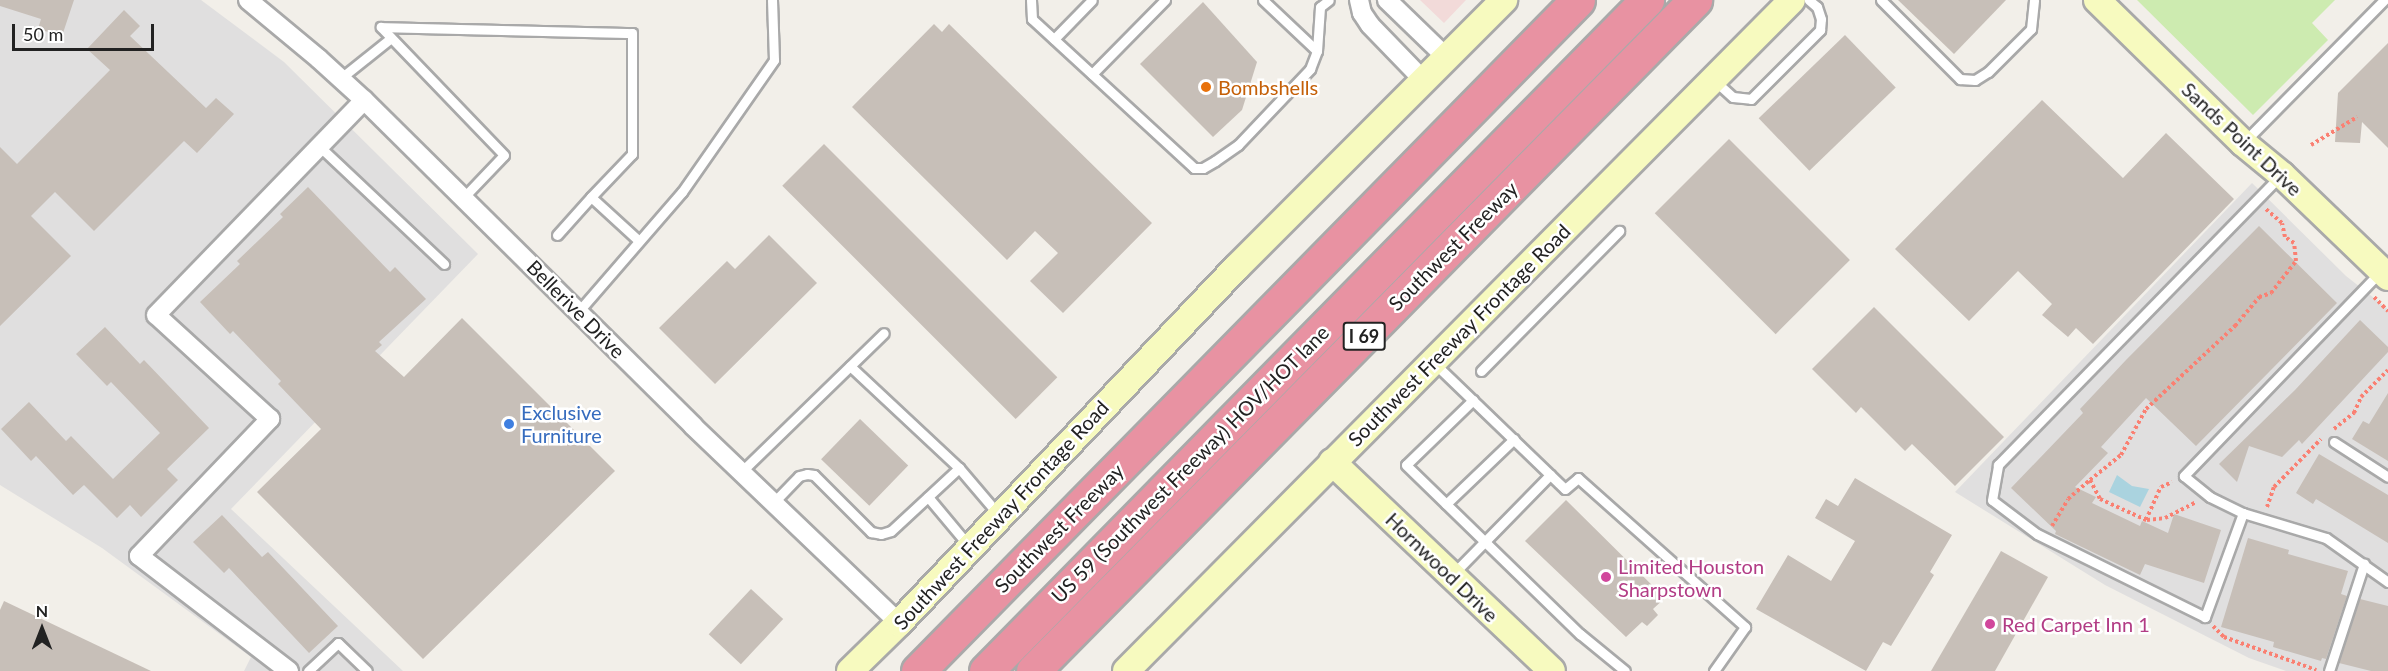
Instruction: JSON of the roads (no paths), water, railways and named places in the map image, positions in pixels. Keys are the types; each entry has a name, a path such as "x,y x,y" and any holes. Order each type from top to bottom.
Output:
{"highway":[{"name":"Southwest Freeway","path":"918,671 1578,0"},
{"name":"US 59 (Southwest Freeway) HOV/HOT lane","path":"986,671 1647,0"},
{"name":"Southwest Freeway","path":"1033,671 1695,0"}],"main road":[{"name":"Southwest Freeway Frontage Road","path":"850,671 971,548 1237,267 1504,0"},
{"name":"Southwest Freeway Frontage Road","path":"1126,671 1792,0"},
{"name":"Sands Point Drive","path":"2097,0 2243,143 2282,175 2378,278"},
{"name":"Hornwood Drive","path":"1332,462 1552,671"}],"street":[{"name":"Bellerive Drive","path":"248,0 364,100 741,472 899,623"},
{"path":"1359,0 1362,13 1370,25 1424,81"},
{"path":"1387,0 1447,58"},
{"path":"289,671 139,556 270,419 156,315 364,100"}],"lane":[{"path":"578,312 682,192 774,60 772,0"},
{"path":"1031,0 1032,19 1194,168 1203,168 1238,145 1310,69 1317,51 1320,9 1329,0"},
{"path":"1054,39 1092,0"},
{"path":"1092,74 1164,0"},
{"path":"1263,0 1317,51"},
{"path":"1311,0 1320,9"},
{"path":"1713,80 1733,97 1751,99 1820,30 1817,7 1809,0"},
{"path":"1881,0 1960,79 1975,80 1989,72 2031,29 2031,7 2034,0"},
{"path":"2243,143 2384,0"},
{"path":"463,198 504,155 381,27 632,33 632,154 557,236"},
{"path":"341,78 391,38"},
{"path":"319,146 444,264"},
{"path":"2243,513 2205,617 2045,538 1992,500 1998,465 2282,175"},
{"path":"591,197 639,241"},
{"path":"1481,371 1619,231"},
{"path":"2378,278 2184,476 2207,494 2243,513 2326,538 2388,582"},
{"path":"741,472 884,333"},
{"path":"1433,361 1565,489 1578,478 1745,627 1714,671"},
{"path":"850,366 959,468 1000,516"},
{"path":"1473,400 1406,465 1580,634 1624,671"},
{"path":"1446,504 1514,440"},
{"path":"2334,442 2388,477"},
{"path":"773,503 799,476 807,474 814,476 871,532 880,534 891,531 959,468"},
{"path":"1451,576 1550,475"},
{"path":"928,497 971,548"},
{"path":"2329,671 2364,564"},
{"path":"308,671 338,642 366,671"}],"water":[{"path":"2117,475 2132,486 2149,489 2140,507 2109,492"}],"place":[{"name":"Bombshells","path":"1206,87"},
{"name":"Exclusive Furniture","path":"509,424"},
{"name":"Limited Houston Sharpstown","path":"1606,577"},
{"name":"Red Carpet Inn 1","path":"1990,624"}]}
